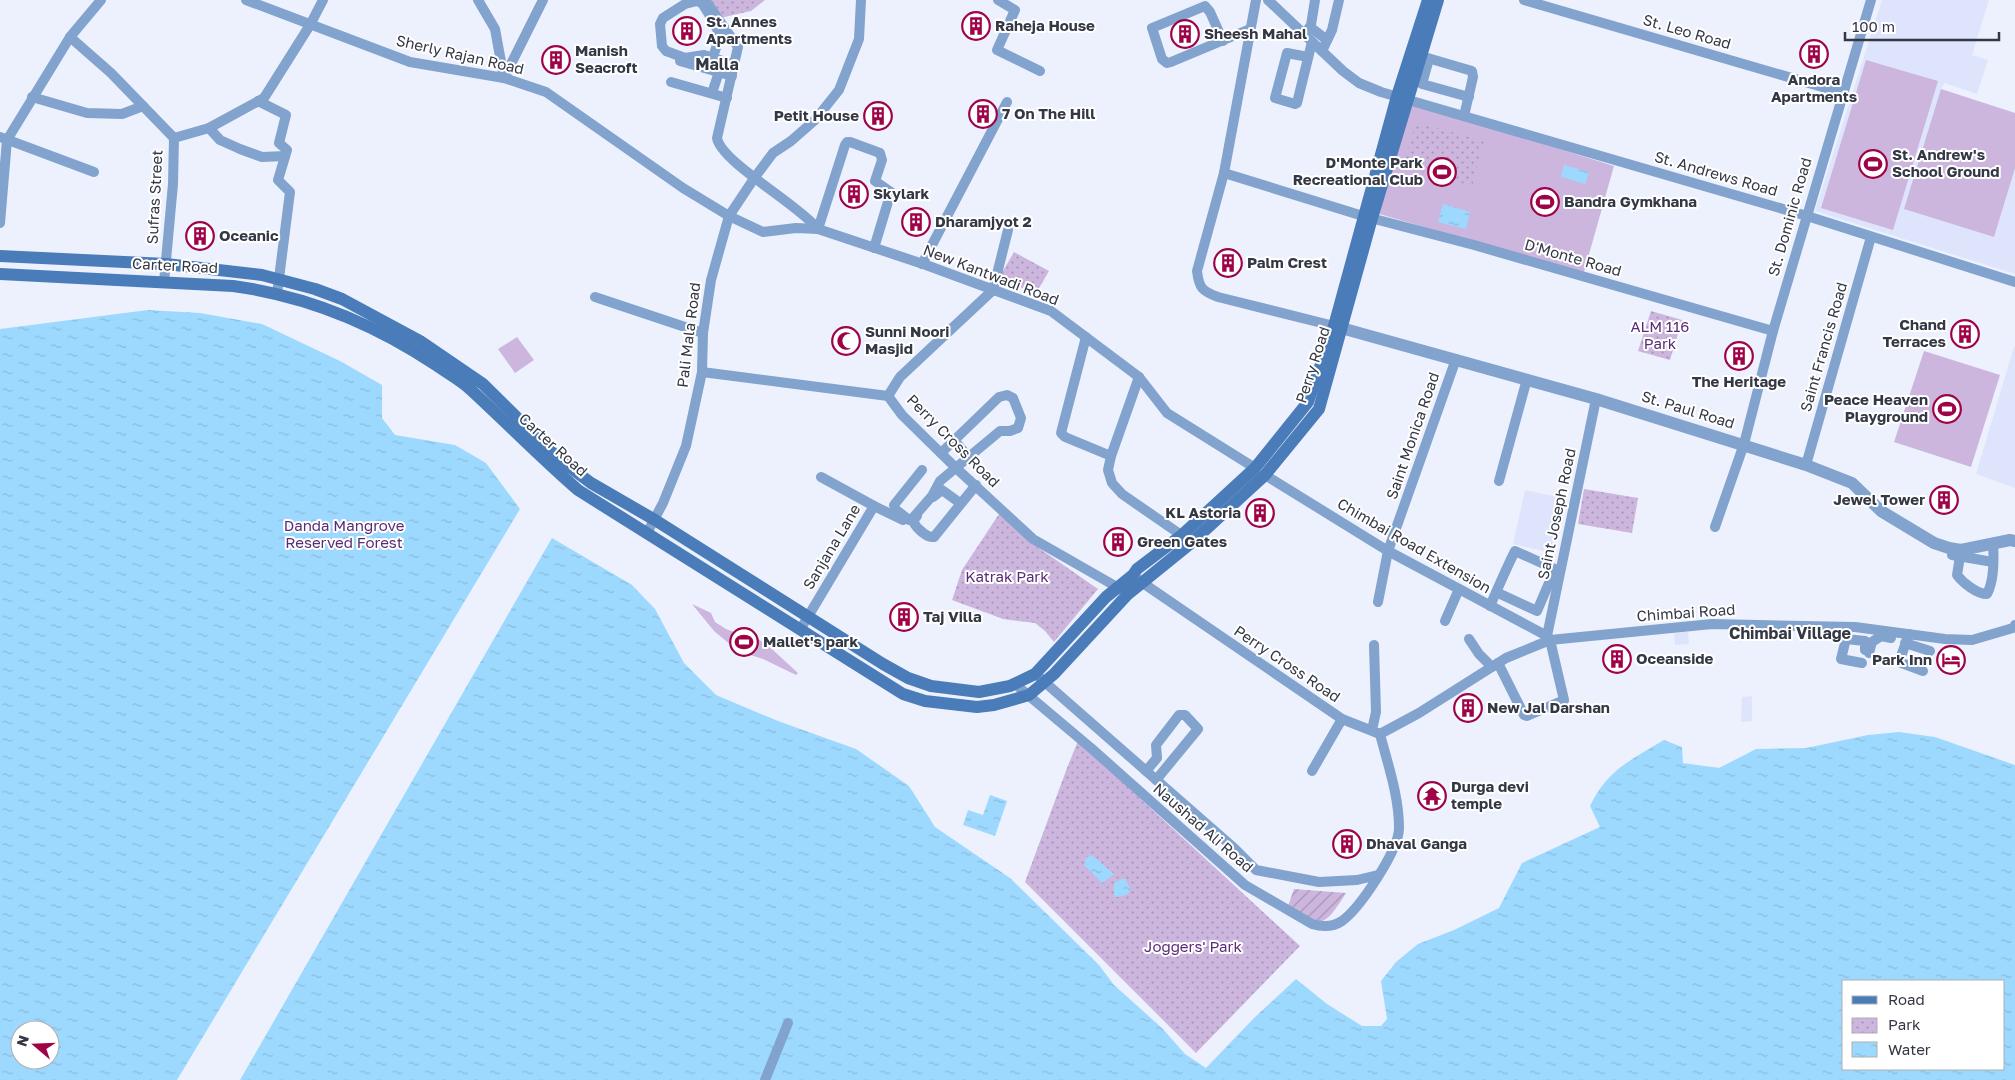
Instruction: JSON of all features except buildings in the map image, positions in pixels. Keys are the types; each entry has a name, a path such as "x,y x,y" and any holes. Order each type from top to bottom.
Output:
{"main road":[{"name":"Perry Road","path":"1420,56 1428,0"},
{"name":"Perry Road","path":"1045,674 1123,591 1137,579 1137,569 1186,539 1260,471 1308,402 1338,327 1402,98 1420,56 1438,0"},
{"name":"Carter Road","path":"0,256 166,264 262,275 342,299 420,341 483,384 559,459 591,483 655,520 883,664 916,681 932,686 980,692 1015,684 1045,674"},
{"name":"Carter Road","path":"0,274 233,286 277,294 310,303 362,322 416,352 469,388 578,490 903,694 925,701 977,707 994,705 1029,695 1045,674"},
{"name":"Perry Road","path":"1186,539 1243,479 1260,471"},
{"path":"680,554 688,542"}],"street":[{"path":"0,223 3,138 32,97 70,37 101,0"},
{"name":"Sherly Rajan Road","path":"246,0 410,62 504,78 546,92 683,188 729,216"},
{"path":"174,138 209,128 264,98 310,25 323,0"},
{"path":"478,0 495,29 504,78"},
{"path":"504,78 543,0"},
{"path":"671,82 727,98 738,47 705,0"},
{"name":"Pali Mala Road","path":"647,533 655,520 686,446 702,372 702,333 711,280 729,216 755,177 774,153 815,120 839,90 859,39 861,0"},
{"path":"998,0 1015,10 997,50 1040,71"},
{"path":"1256,0 1224,174 1197,271 1200,285 1205,292 1218,297 1338,327"},
{"path":"1268,0 1280,5 1307,31 1327,40"},
{"path":"1307,31 1315,0"},
{"path":"1322,51 1332,30 1339,0"},
{"name":"St. Leo Road","path":"1524,0 1843,93"},
{"name":"St. Dominic Road","path":"1715,527 1744,444 1772,331 1870,0"},
{"path":"713,57 719,33 702,3 697,1 685,4 662,18 660,24 662,46 666,51 685,58 704,55 735,65"},
{"path":"1223,41 1210,12 1205,6 1152,28 1162,59 1167,63 1223,41 1250,29"},
{"name":"St. Andrews Road","path":"1307,31 1312,42 1359,83 1381,92 1807,216 2015,282"},
{"name":"Sufras Street","path":"70,37 112,73 174,138 173,184 164,282"},
{"path":"1308,58 1287,53 1275,98 1297,103 1312,42"},
{"path":"1464,116 1469,97 1473,77 1472,71 1420,56 1422,84 1469,97"},
{"path":"677,60 732,76"},
{"path":"712,93 719,72"},
{"path":"32,97 87,113 122,114 143,106"},
{"name":"New Kantwadi Road","path":"727,98 717,138 718,144 729,157 803,213 818,229"},
{"path":"258,101 286,116 279,143 287,150 278,180 290,192 277,294"},
{"path":"922,264 1007,102"},
{"path":"209,128 220,140 262,157 285,156"},
{"path":"3,138 94,172"},
{"path":"818,229 846,142 850,142 880,153 882,160 875,181 891,192 874,248"},
{"name":"D'Monte Road","path":"1224,174 1368,217 1474,245 1772,331"},
{"name":"New Kantwadi Road","path":"729,216 763,232 796,228 818,229 922,264 1051,311 1139,377 1167,413 1260,471"},
{"path":"888,396 900,377 993,290 1008,230"},
{"name":"Saint Francis Road","path":"1806,465 1871,237"},
{"path":"595,297 702,333"},
{"name":"St. Paul Road","path":"1338,327 1596,399 1806,465 1852,483 1881,510 1934,544 1958,554 1993,543 2015,541"},
{"path":"1086,337 1061,433 1065,437 1110,456"},
{"name":"Saint Monica Road","path":"1378,602 1388,551 1456,359"},
{"name":"Perry Cross Road","path":"702,372 758,377 888,396 902,415 1033,539 1123,591"},
{"path":"1139,377 1110,456 1108,470 1112,483 1122,494 1186,539"},
{"path":"1499,481 1527,379"},
{"path":"922,470 894,505 895,509 909,520 932,496 938,484 956,468 1000,431 1010,431 1018,428 1021,418 1013,398 1007,395 999,397 941,453"},
{"name":"Saint Joseph Road","path":"1549,638 1558,570 1596,399"},
{"path":"954,440 969,458"},
{"name":"Chimbai Road Extension","path":"1260,471 1388,551 1549,638"},
{"name":"Sanjana Lane","path":"800,630 874,506 822,477"},
{"path":"960,503 941,490 913,523 928,537 934,537 976,485"},
{"path":"874,506 904,521"},
{"path":"1993,543 1993,562 1988,592 1984,594 1960,580 1957,575 1958,554 1993,562"},
{"path":"1490,606 1496,592 1515,551 1558,570 1537,611 1496,592"},
{"name":"Perry Cross Road","path":"1137,579 1342,719 1376,732"},
{"path":"1445,621 1459,589"},
{"name":"Chimbai Road","path":"1376,732 1419,713 1506,658 1549,638 1712,624 1855,627 1900,639 1921,636 1972,640 2013,628 2015,625"},
{"path":"1853,639 1855,627"},
{"path":"1862,663 1842,659 1845,640 1853,639 1865,642 1867,652 1872,642 1881,636 1900,639 1930,651"},
{"path":"1918,647 1921,636"},
{"path":"1468,639 1479,654 1495,665 1524,715 1528,716 1562,703 1564,698 1549,638"},
{"path":"1900,639 1900,663 1923,671"},
{"path":"1374,644 1376,732"},
{"name":"Naushad Ali Road","path":"1045,674 1103,734 1234,848 1256,870 1319,882 1357,880 1378,875"},
{"name":"Naushad Ali Road","path":"1015,684 1091,748 1245,885 1312,924 1325,926 1343,920 1362,898 1391,856 1396,845 1399,830 1398,806 1376,732"},
{"path":"1146,771 1156,758 1156,746 1179,715 1185,715 1198,729 1156,780"},
{"path":"1312,771 1342,719"},
{"path":"1091,748 1103,734"},
{"path":"1245,885 1256,870"},
{"path":"764,1080 788,1023"}],"shaded area":[{"path":"1882,0 1989,0 1972,55 1988,60 1977,94 1944,83 1941,89 2015,113 2015,274 1815,211"},
{"path":"2015,347 2015,488 1976,474"},
{"path":"1525,490 1567,499 1553,553 1513,544"},
{"path":"1688,632 1689,644 1675,645 1674,633"},
{"path":"1752,696 1752,721 1741,722 1742,697"}],"green space":[{"path":"708,0 765,0 751,11 720,18"},
{"name":"St. Andrew's School Ground","path":"1866,60 1938,81 1893,230 1821,208"},
{"path":"1941,89 2015,113 2015,168 1994,237 1904,209"},
{"path":"1410,102 1614,166 1584,272 1376,213"},
{"path":"1416,122 1484,141 1472,186 1403,167"},
{"path":"1014,252 1049,271 1035,295 1000,276"},
{"name":"ALM 116 Park","path":"1651,311 1682,320 1670,360 1638,351"},
{"path":"517,337 534,360 515,373 498,349"},
{"name":"Peace Heaven Playground","path":"1924,351 2000,375 1971,467 1894,442"},
{"path":"1584,489 1638,498 1632,533 1578,524"},
{"name":"Katrak Park","path":"999,514 1036,546 1098,589 1054,642 1035,623 1003,619 952,600 962,570"},
{"name":"Mallet's park","path":"692,604 711,613 715,622 726,629 742,635 754,636 773,650 798,673 796,675 763,659 741,652 714,631"},
{"name":"Joggers' Park","path":"1078,741 1300,946 1196,1053 1025,882"},
{"path":"1294,889 1346,893 1327,918 1322,921 1316,921 1288,906"}],"water":[{"path":"1564,165 1589,172 1585,184 1561,177"},
{"path":"1443,204 1470,212 1466,229 1438,222"},
{"path":"148,310 200,313 262,324 340,361 382,385 382,418 395,435 455,445 486,463 520,509 177,1080 0,1080 0,329"},
{"path":"552,538 632,585 655,609 684,663 716,695 778,721 856,749 909,786 935,827 1010,878 1099,965 1114,985 1162,1028 1185,1054 1206,1068 1254,1018 1296,979 1327,1004 1362,1026 1381,1026 1387,1019 1381,981 1396,962 1418,944 1454,930 1499,908 1522,863 1600,827 1590,806 1604,783 1621,767 1664,740 1682,747 1683,763 1719,768 1756,749 1806,748 1868,735 1899,732 1935,737 2015,765 2015,1080 240,1080"},
{"path":"990,795 1007,801 995,836 963,825 968,810 983,815"},
{"path":"1092,855 1114,874 1102,883 1084,865 1086,858"},
{"path":"1125,879 1131,890 1124,896 1114,896 1114,883"}],"place":[{"name":"Raheja House","path":"976,26"},
{"name":"St. Annes Apartments","path":"687,31"},
{"name":"Sheesh Mahal","path":"1185,34"},
{"name":"Andora Apartments","path":"1814,54"},
{"name":"Manish Seacroft","path":"556,60"},
{"name":"7 On The Hill","path":"983,114"},
{"name":"Petit House","path":"878,116"},
{"name":"St. Andrew's School Ground","path":"1873,164"},
{"name":"D'Monte Park Recreational Club","path":"1442,172"},
{"name":"Skylark","path":"854,194"},
{"name":"Bandra Gymkhana","path":"1545,202"},
{"name":"Dharamjyot 2","path":"916,222"},
{"name":"Oceanic","path":"200,236"},
{"name":"Palm Crest","path":"1228,263"},
{"name":"Chand Terraces","path":"1965,334"},
{"name":"Sunni Noori Masjid","path":"846,341"},
{"name":"The Heritage","path":"1739,356"},
{"name":"Peace Heaven Playground","path":"1947,409"},
{"name":"Jewel Tower","path":"1944,500"},
{"name":"KL Astoria","path":"1260,513"},
{"name":"Green Gates","path":"1118,542"},
{"name":"Taj Villa","path":"904,617"},
{"name":"Mallet's park","path":"744,642"},
{"name":"Oceanside","path":"1617,659"},
{"name":"Park Inn","path":"1951,660"},
{"name":"New Jal Darshan","path":"1468,708"},
{"name":"Durga devi temple","path":"1432,796"},
{"name":"Dhaval Ganga","path":"1347,844"}],"district":[{"name":"Malla","path":"717,64"},
{"name":"Chimbai Village","path":"1790,633"}],"park label":[{"name":"Danda Mangrove Reserved Forest","path":"344,534"}]}
